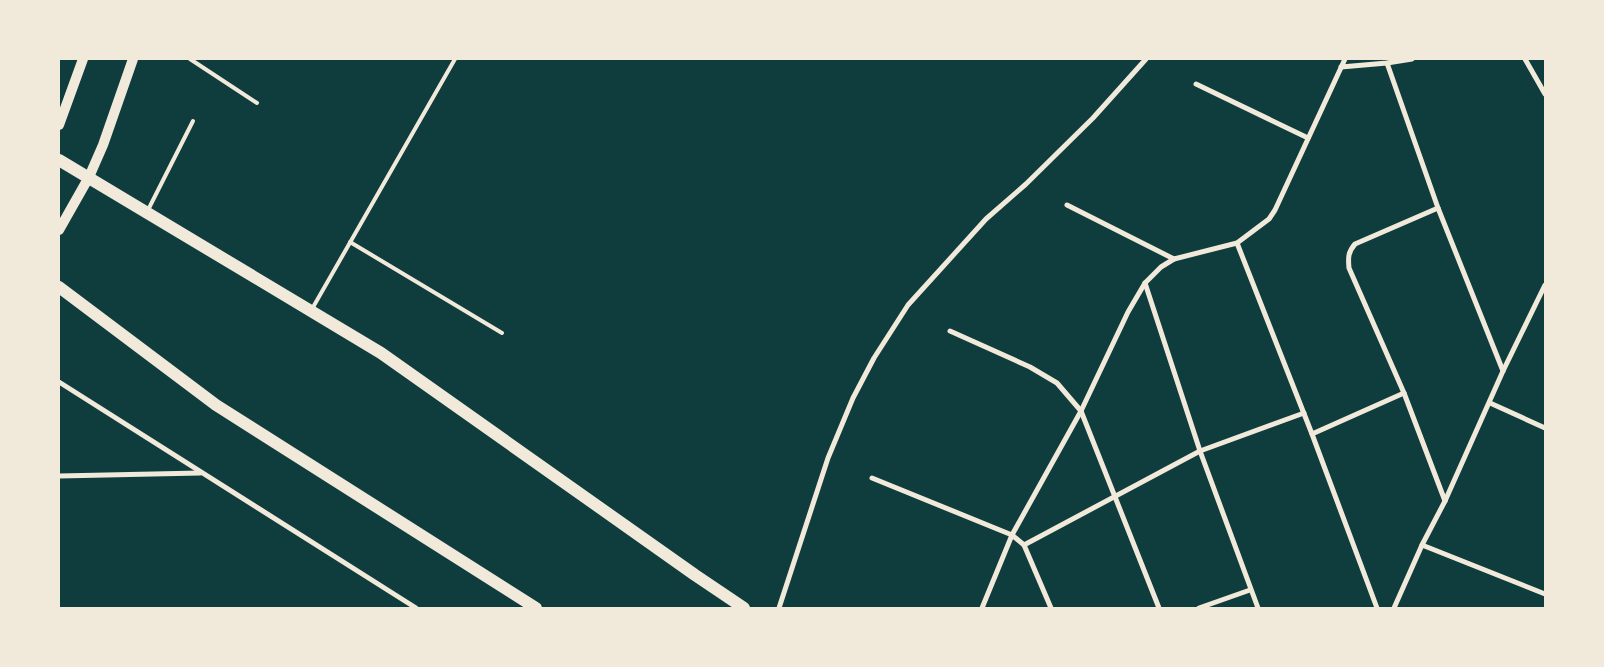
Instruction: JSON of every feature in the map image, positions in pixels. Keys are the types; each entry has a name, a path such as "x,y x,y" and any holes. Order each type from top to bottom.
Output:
{"main road":[{"path":"59,125 83,59"},
{"path":"59,230 89,177 103,145 133,59"},
{"path":"59,160 381,353 744,608"},
{"path":"59,287 216,405 536,608"}],"street":[{"path":"779,608 828,458 853,398 874,358 908,305 986,218 1026,184 1087,124 1146,59"},
{"path":"982,608 1012,534 1081,411 1128,312 1145,283 1174,259 1237,243 1270,219 1345,59"},
{"path":"1341,67 1412,59"},
{"path":"1525,59 1545,94"},
{"path":"1387,63 1438,208 1502,371"},
{"path":"1196,84 1308,138"},
{"path":"1067,205 1174,259"},
{"path":"1438,208 1355,244 1348,255 1349,268 1404,393 1445,501"},
{"path":"1237,243 1304,413 1377,608"},
{"path":"1145,283 1200,450 1258,608"},
{"path":"1394,608 1422,545 1445,501 1502,371 1545,284"},
{"path":"950,331 1037,371 1057,383 1081,411 1159,608"},
{"path":"59,382 416,608"},
{"path":"1312,434 1404,393"},
{"path":"1490,402 1545,428"},
{"path":"1024,545 1200,450 1304,413"},
{"path":"59,476 200,473"},
{"path":"872,478 1012,534 1024,545 1051,608"},
{"path":"1422,545 1545,594"},
{"path":"1199,608 1250,590"}],"lane":[{"path":"190,59 257,103"},
{"path":"311,310 454,59"},
{"path":"147,212 193,121"},
{"path":"350,242 502,333"}]}
